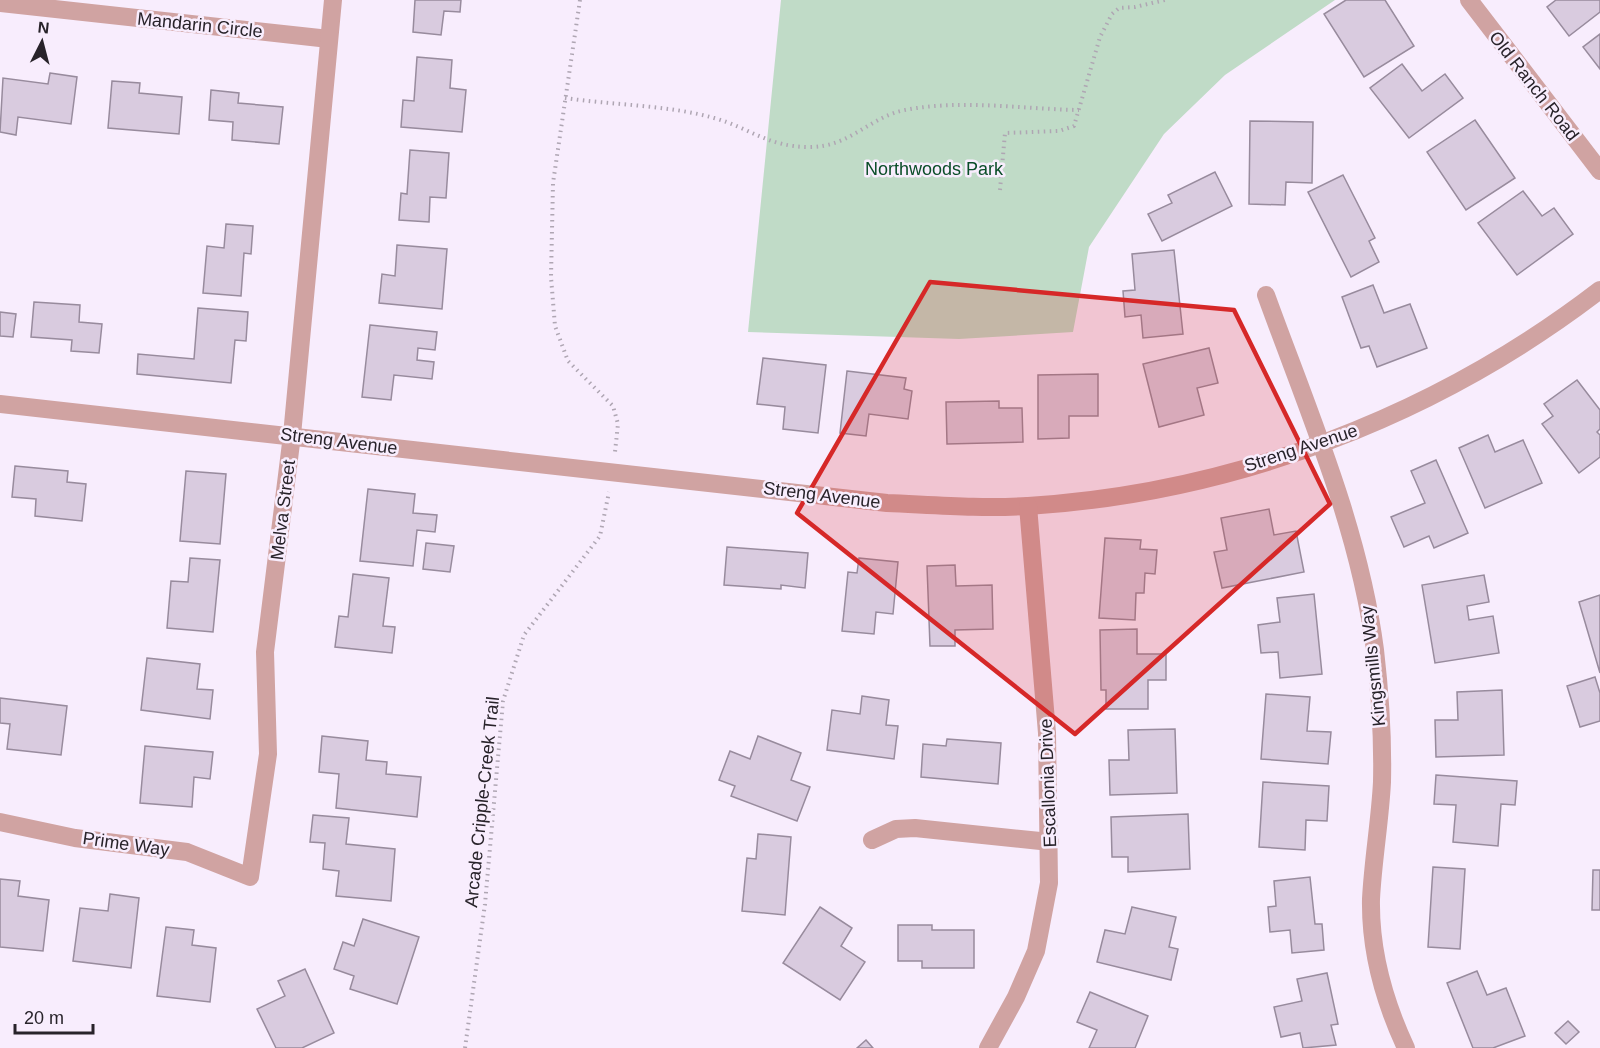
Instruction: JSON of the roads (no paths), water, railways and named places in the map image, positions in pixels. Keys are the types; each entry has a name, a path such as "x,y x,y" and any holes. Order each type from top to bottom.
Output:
{"street":[{"name":"Melva Street","path":"250,877 268,754 265,652 292,435 333,0"},
{"name":"Old Ranch Road","path":"1469,0 1600,171"},
{"name":"Mandarin Circle","path":"0,3 329,39"},
{"name":"Streng Avenue","path":"0,404 887,503 978,507 1028,506 1109,497 1178,483 1249,466 1321,445 1388,418 1455,385 1518,348 1600,290"},
{"name":"Kingsmills Way","path":"1266,295 1321,445 1353,545 1374,650 1381,714 1382,782 1371,900 1373,946 1392,1019 1406,1048"},
{"name":"Escallonia Drive","path":"988,1048 1016,998 1036,951 1049,883 1047,733 1028,506"},
{"name":"Prime Way","path":"0,822 75,838 187,852 250,877"},
{"path":"872,840 896,829 915,828 1050,842"}],"park label":[{"name":"Northwoods Park","path":"934,169"}]}
